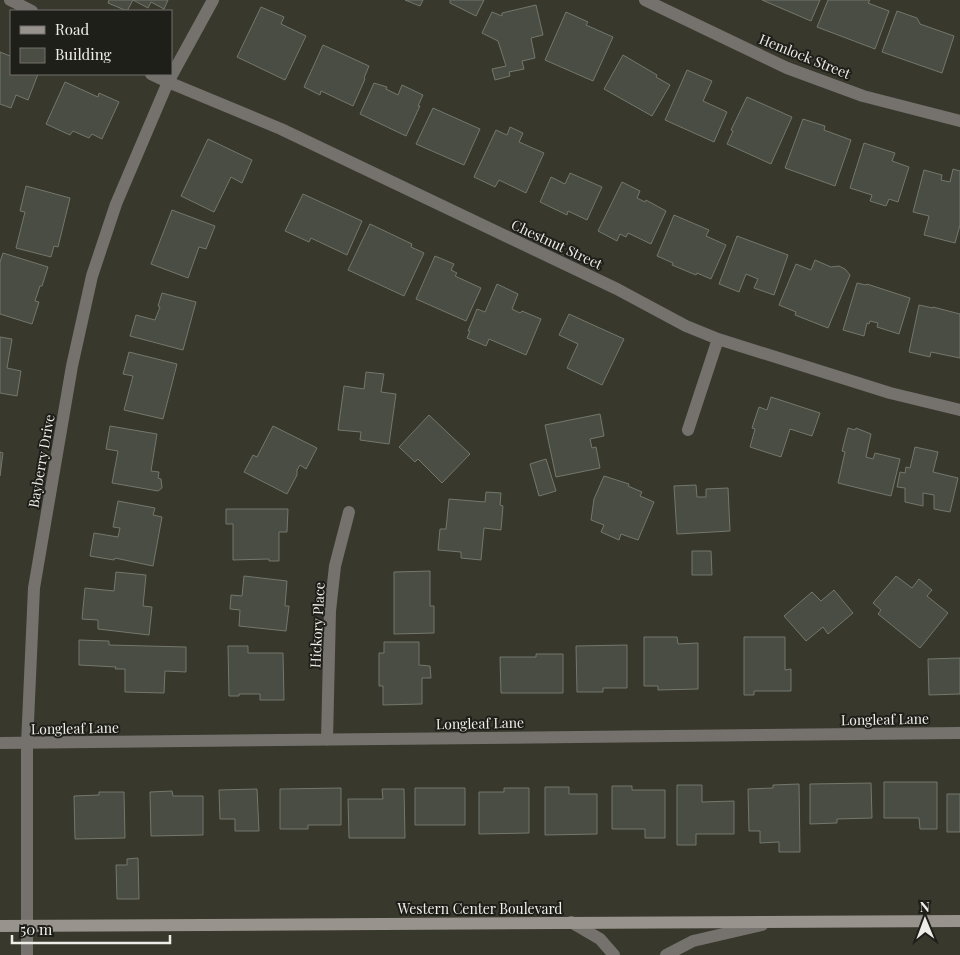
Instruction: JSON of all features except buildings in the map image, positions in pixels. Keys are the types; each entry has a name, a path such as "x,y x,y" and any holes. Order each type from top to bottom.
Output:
{"main road":[{"name":"Western Center Boulevard","path":"0,926 960,921"}],"street":[{"path":"10,0 30,10"},
{"name":"Bayberry Drive","path":"172,75 213,0"},
{"name":"Hemlock Street","path":"645,0 787,68 863,96 960,121"},
{"name":"Chestnut Street","path":"154,75 281,129 617,289 686,326 718,339 890,394 960,410"},
{"name":"Bayberry Drive","path":"27,955 27,744 34,588 72,366 95,267 116,204 172,75"},
{"path":"688,430 718,339"},
{"name":"Hickory Place","path":"327,740 330,611 335,566 349,512"},
{"name":"Longleaf Lane","path":"0,744 960,733"},
{"path":"570,922 600,939 614,955"},
{"path":"666,955 693,941 771,922"}]}
